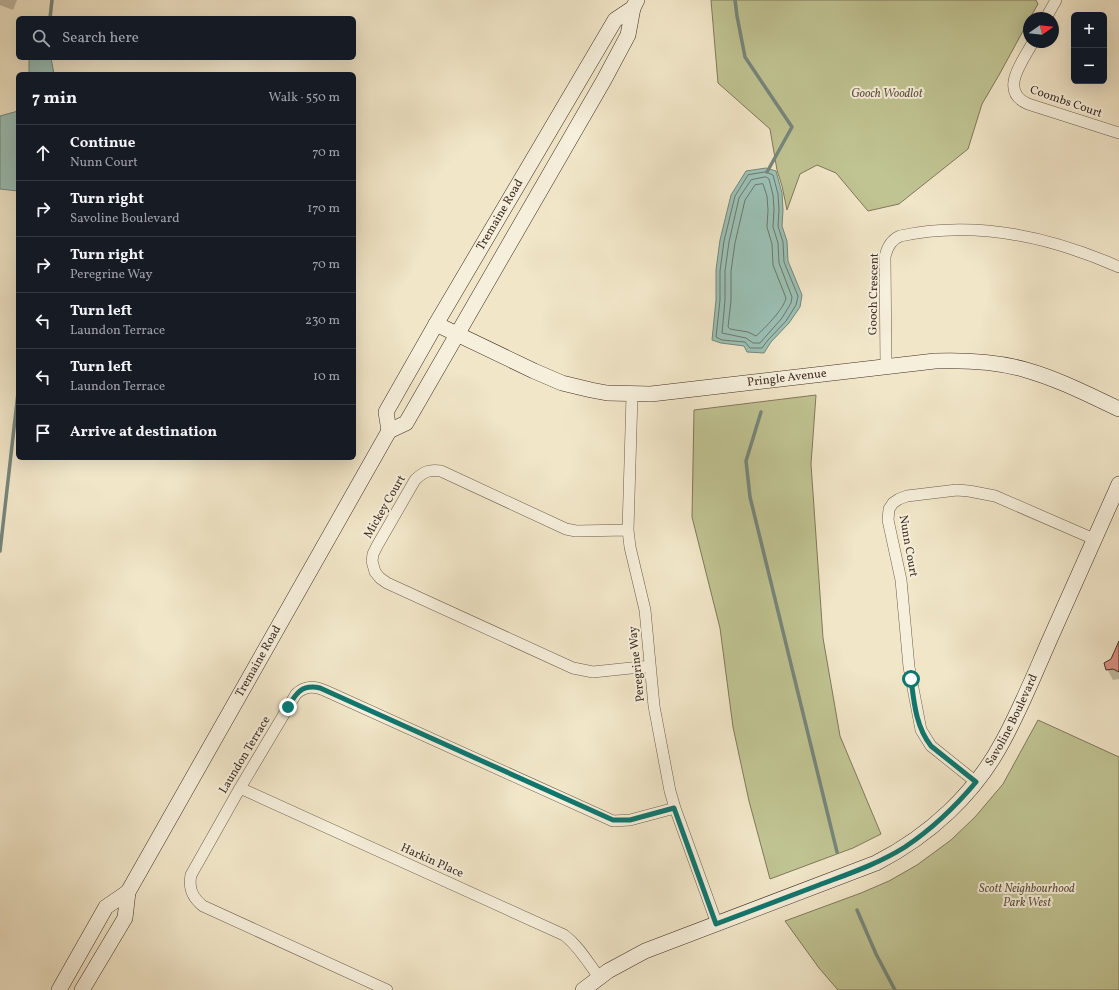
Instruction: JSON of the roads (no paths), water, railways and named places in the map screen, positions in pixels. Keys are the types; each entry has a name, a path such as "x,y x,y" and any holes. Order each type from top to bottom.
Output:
{"main road":[{"name":"Tremaine Road","path":"389,431 386,412 436,324 615,20 635,4"},
{"name":"Tremaine Road","path":"82,990 125,918 128,892 389,431 406,423 628,36 635,4"},
{"name":"Pringle Avenue","path":"436,324 562,383 591,390 632,395 663,393 935,361 955,360 1001,364 1027,370 1046,376 1119,408"},
{"name":"Savoline Boulevard","path":"583,990 599,977 645,951 862,869 892,855 939,821 976,782 996,753 1014,720 1119,484"},
{"name":"Tremaine Road","path":"65,988 106,907 128,892"}],"street":[{"path":"1049,12 1056,0"},
{"name":"Coombs Court","path":"1030,48 1014,77 1013,85 1018,97 1022,101 1119,133"},
{"name":"Gooch Crescent","path":"886,367 885,257 890,243 895,238 938,231 992,231 1034,238 1072,248 1119,267"},
{"name":"Peregrine Way","path":"632,395 628,530 630,547 645,610 654,706 674,808 716,924"},
{"name":"Mickey Court","path":"628,530 576,531 566,529 446,474 431,470 420,474 415,480 376,546 372,561 375,572 387,583 573,668 593,672 650,666"},
{"name":"Nunn Court","path":"976,782 931,746 921,730 909,667 901,580 888,520 889,509 893,503 907,496 957,490 976,492 995,496 1094,539"},
{"name":"Laundon Terrace","path":"387,990 203,906 192,894 190,887 190,875 296,694 301,690 314,687 326,691 606,818 613,820 630,820 674,808"},
{"name":"Harkin Place","path":"240,788 564,935 574,944 599,977"}],"water":[{"path":"29,60 51,60 54,72 29,72"},
{"path":"16,112 16,191 0,189 0,116"},
{"path":"766,168 776,171 782,193 782,226 787,241 788,261 802,295 800,307 789,323 771,342 764,353 747,352 744,346 721,343 712,340 716,300 716,270 720,240 731,195 746,171"}],"waterway":[{"path":"50,16 52,0"},
{"path":"735,0 745,57 792,127 767,172"},
{"path":"0,551 16,411"},
{"path":"761,412 746,461 750,497 837,852"},
{"path":"857,910 876,954 895,990"}],"park label":[{"name":"Gooch Woodlot","path":"887,94"},
{"name":"Scott Neighbourhood Park West","path":"1027,896"}]}
